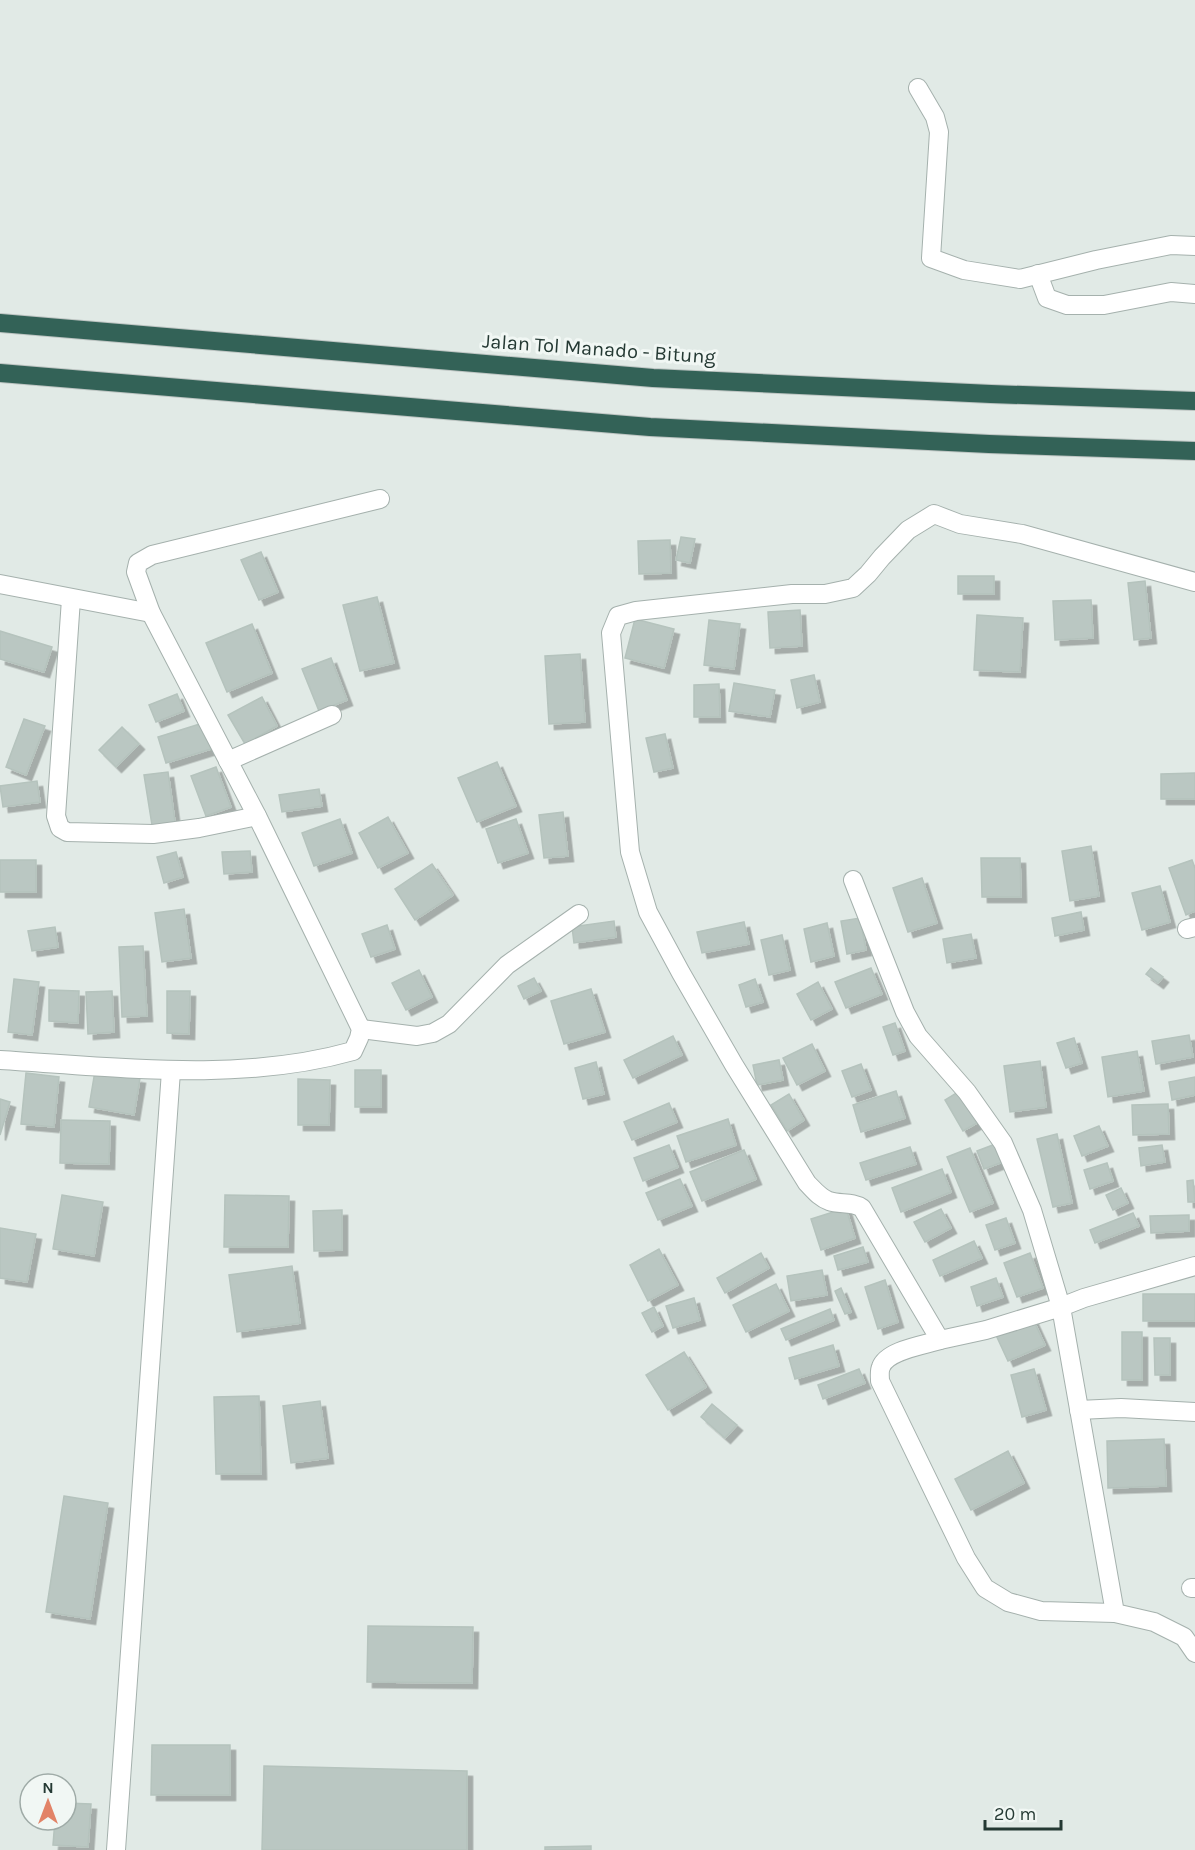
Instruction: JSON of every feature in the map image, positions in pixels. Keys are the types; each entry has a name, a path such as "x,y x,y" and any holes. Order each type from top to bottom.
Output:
{"highway":[{"name":"Jalan Tol Manado - Bitung","path":"0,323 653,378 1195,401"},
{"path":"0,373 650,427 989,444 1195,451"}],"street":[{"path":"918,88 934,117 939,132 931,258 964,270 1020,279 1096,260 1171,245 1195,246"},
{"path":"1038,274 1047,298 1067,305 1104,305 1171,292 1195,294"},
{"path":"0,1060 171,1071 225,1070 332,1057 353,1051 361,1029 257,816 151,613 136,572 138,562 152,555 380,498"},
{"path":"940,1341 862,1208 854,1203 831,1202 822,1198 807,1183 734,1065 648,912 630,852 611,633 618,616 636,611 792,594 825,594 852,588 908,530 934,514 960,524 1022,534 1195,582"},
{"path":"0,584 151,613"},
{"path":"71,599 56,816 60,828 67,832 153,834 199,828 257,816"},
{"path":"228,761 332,715"},
{"path":"853,880 905,1012 918,1036 967,1092 1003,1143 1032,1210 1061,1307 1115,1613"},
{"path":"361,1029 417,1036 433,1033 449,1024 507,965 579,914"},
{"path":"116,1850 171,1071"},
{"path":"1195,1266 1084,1298 986,1330 901,1351 887,1358 881,1366 880,1382 966,1558 985,1588 1008,1602 1041,1611 1115,1613 1154,1622 1184,1637 1195,1653"},
{"path":"1079,1410 1121,1408 1195,1412"}],"building":[{"path":"681,537 695,539 690,563 676,560"},
{"path":"670,540 671,573 639,574 638,541"},
{"path":"261,552 278,592 259,600 241,560"},
{"path":"958,576 994,576 994,594 958,594"},
{"path":"1145,581 1151,638 1134,640 1128,583"},
{"path":"377,597 394,663 360,671 343,605"},
{"path":"1091,600 1093,638 1055,640 1053,601"},
{"path":"800,610 802,646 770,648 768,612"},
{"path":"977,615 1023,618 1020,672 974,670"},
{"path":"635,619 674,629 664,668 625,658"},
{"path":"709,620 740,624 734,669 704,665"},
{"path":"252,624 272,673 227,692 206,643"},
{"path":"0,631 52,647 44,672 0,659"},
{"path":"580,654 585,722 549,724 545,656"},
{"path":"331,658 347,700 319,711 302,669"},
{"path":"814,675 820,702 797,708 791,680"},
{"path":"734,683 775,690 770,717 729,711"},
{"path":"719,684 720,717 694,717 694,685"},
{"path":"177,694 184,711 156,722 149,705"},
{"path":"262,697 277,726 245,744 228,715"},
{"path":"24,719 45,726 26,775 6,767"},
{"path":"203,723 211,749 166,763 158,737"},
{"path":"122,727 139,744 116,767 99,750"},
{"path":"665,734 673,768 654,772 646,738"},
{"path":"497,762 516,806 477,822 458,778"},
{"path":"216,767 231,807 206,816 191,776"},
{"path":"168,772 175,822 152,825 144,775"},
{"path":"1195,773 1195,799 1161,799 1161,774"},
{"path":"37,781 40,802 3,807 0,786"},
{"path":"319,789 322,806 282,812 279,795"},
{"path":"563,812 568,856 544,858 539,815"},
{"path":"388,817 408,853 378,868 359,833"},
{"path":"340,819 352,853 314,866 302,833"},
{"path":"516,819 528,853 498,863 486,829"},
{"path":"1091,846 1099,896 1070,901 1062,851"},
{"path":"250,851 252,872 224,874 222,852"},
{"path":"176,852 183,877 164,883 157,857"},
{"path":"981,858 1020,858 1021,897 982,897"},
{"path":"0,860 36,860 36,892 0,892"},
{"path":"1192,860 1195,868 1195,911 1186,915 1169,868"},
{"path":"432,864 453,895 415,920 395,889"},
{"path":"922,878 937,923 908,932 893,888"},
{"path":"1160,886 1170,922 1142,930 1132,893"},
{"path":"184,909 191,958 162,962 155,913"},
{"path":"1081,912 1084,930 1055,936 1052,918"},
{"path":"860,918 866,950 847,954 841,921"},
{"path":"614,921 616,937 574,943 572,927"},
{"path":"744,922 749,944 702,953 697,932"},
{"path":"827,923 834,956 811,962 804,929"},
{"path":"387,925 395,949 371,957 362,934"},
{"path":"55,927 58,947 32,951 28,931"},
{"path":"971,934 976,958 947,963 943,939"},
{"path":"782,935 790,970 769,975 761,940"},
{"path":"143,946 147,1016 122,1017 119,947"},
{"path":"871,968 882,994 846,1008 835,982"},
{"path":"1151,968 1163,977 1158,983 1146,974"},
{"path":"419,970 432,997 406,1010 392,983"},
{"path":"534,978 541,991 524,999 518,986"},
{"path":"14,979 39,982 32,1035 8,1032"},
{"path":"755,979 763,1002 746,1007 739,985"},
{"path":"818,982 832,1009 811,1020 797,994"},
{"path":"591,989 605,1032 564,1044 551,1001"},
{"path":"49,990 79,991 78,1023 49,1021"},
{"path":"112,991 114,1032 88,1034 86,992"},
{"path":"167,991 190,991 189,1034 167,1033"},
{"path":"895,1023 905,1051 893,1055 883,1027"},
{"path":"1189,1035 1193,1057 1156,1064 1152,1041"},
{"path":"673,1036 682,1055 633,1078 624,1060"},
{"path":"1074,1038 1082,1063 1066,1068 1057,1043"},
{"path":"812,1044 825,1071 797,1085 783,1058"},
{"path":"1137,1051 1144,1091 1108,1097 1102,1057"},
{"path":"779,1060 783,1080 757,1085 753,1065"},
{"path":"1040,1061 1046,1107 1010,1112 1004,1066"},
{"path":"596,1062 604,1094 583,1099 575,1068"},
{"path":"861,1064 871,1090 852,1097 842,1071"},
{"path":"355,1070 381,1070 381,1107 355,1107"},
{"path":"95,1071 140,1078 134,1115 89,1107"},
{"path":"26,1073 59,1077 54,1127 21,1124"},
{"path":"1195,1077 1195,1095 1172,1100 1169,1082"},
{"path":"298,1079 330,1080 329,1125 298,1125"},
{"path":"896,1091 905,1118 861,1132 853,1105"},
{"path":"958,1092 977,1123 963,1131 945,1100"},
{"path":"789,1094 804,1120 787,1131 771,1105"},
{"path":"0,1099 10,1102 0,1135"},
{"path":"669,1103 677,1122 632,1140 624,1122"},
{"path":"1168,1104 1169,1134 1133,1135 1132,1105"},
{"path":"728,1119 736,1145 686,1162 677,1136"},
{"path":"61,1120 110,1121 109,1164 60,1163"},
{"path":"1099,1126 1108,1146 1082,1156 1074,1136"},
{"path":"1057,1134 1072,1203 1053,1207 1037,1139"},
{"path":"998,1143 1005,1161 984,1169 977,1151"},
{"path":"669,1145 678,1167 643,1181 634,1158"},
{"path":"1162,1145 1165,1162 1141,1166 1139,1148"},
{"path":"910,1147 916,1164 866,1180 860,1163"},
{"path":"970,1148 993,1203 970,1212 947,1157"},
{"path":"744,1150 756,1179 702,1201 690,1172"},
{"path":"1107,1163 1113,1181 1090,1189 1084,1170"},
{"path":"942,1169 951,1192 901,1212 892,1188"},
{"path":"680,1179 692,1206 658,1220 646,1193"},
{"path":"1193,1180 1195,1202 1188,1202 1187,1181"},
{"path":"1121,1188 1128,1203 1113,1210 1106,1195"},
{"path":"62,1195 103,1202 94,1256 53,1249"},
{"path":"225,1195 289,1196 288,1247 224,1247"},
{"path":"846,1208 855,1238 821,1250 811,1219"},
{"path":"941,1209 951,1228 925,1242 914,1222"},
{"path":"342,1210 342,1250 314,1251 313,1211"},
{"path":"1133,1213 1139,1226 1095,1243 1090,1230"},
{"path":"1189,1215 1189,1231 1151,1233 1150,1216"},
{"path":"1006,1218 1015,1243 995,1250 986,1225"},
{"path":"0,1228 36,1234 27,1282 0,1278"},
{"path":"974,1241 982,1258 940,1276 933,1260"},
{"path":"863,1247 868,1262 838,1270 834,1256"},
{"path":"659,1249 678,1285 648,1301 630,1265"},
{"path":"761,1253 769,1268 725,1293 717,1278"},
{"path":"1030,1253 1043,1288 1017,1297 1004,1263"},
{"path":"292,1266 300,1323 237,1332 229,1275"},
{"path":"822,1270 827,1295 791,1301 787,1276"},
{"path":"996,1278 1003,1297 977,1306 971,1287"},
{"path":"885,1280 898,1322 878,1329 865,1287"},
{"path":"776,1284 789,1311 746,1332 733,1305"},
{"path":"841,1288 851,1312 845,1314 835,1291"},
{"path":"1143,1294 1195,1294 1195,1321 1143,1321"},
{"path":"694,1298 700,1320 673,1328 666,1306"},
{"path":"654,1307 663,1326 652,1332 642,1313"},
{"path":"830,1309 834,1320 786,1340 781,1329"},
{"path":"1032,1317 1045,1345 1008,1361 995,1333"},
{"path":"1122,1332 1142,1332 1142,1380 1122,1380"},
{"path":"1154,1338 1170,1338 1170,1375 1155,1375"},
{"path":"833,1345 839,1366 795,1379 789,1358"},
{"path":"684,1352 706,1387 668,1410 646,1375"},
{"path":"859,1369 865,1383 823,1399 818,1385"},
{"path":"1034,1369 1046,1410 1022,1417 1011,1375"},
{"path":"259,1396 261,1474 216,1474 214,1397"},
{"path":"320,1401 328,1458 291,1463 283,1406"},
{"path":"712,1404 737,1425 725,1438 701,1417"},
{"path":"1164,1439 1166,1486 1108,1488 1107,1441"},
{"path":"1008,1451 1024,1483 971,1510 955,1479"},
{"path":"64,1496 108,1503 90,1619 46,1612"},
{"path":"368,1626 473,1627 472,1683 367,1682"},
{"path":"152,1745 230,1745 230,1795 151,1795"},
{"path":"264,1766 467,1771 467,1850 262,1850"},
{"path":"78,1803 91,1804 88,1847 53,1845 54,1832 78,1832"},
{"path":"591,1846 591,1850 545,1850 545,1847"}]}
